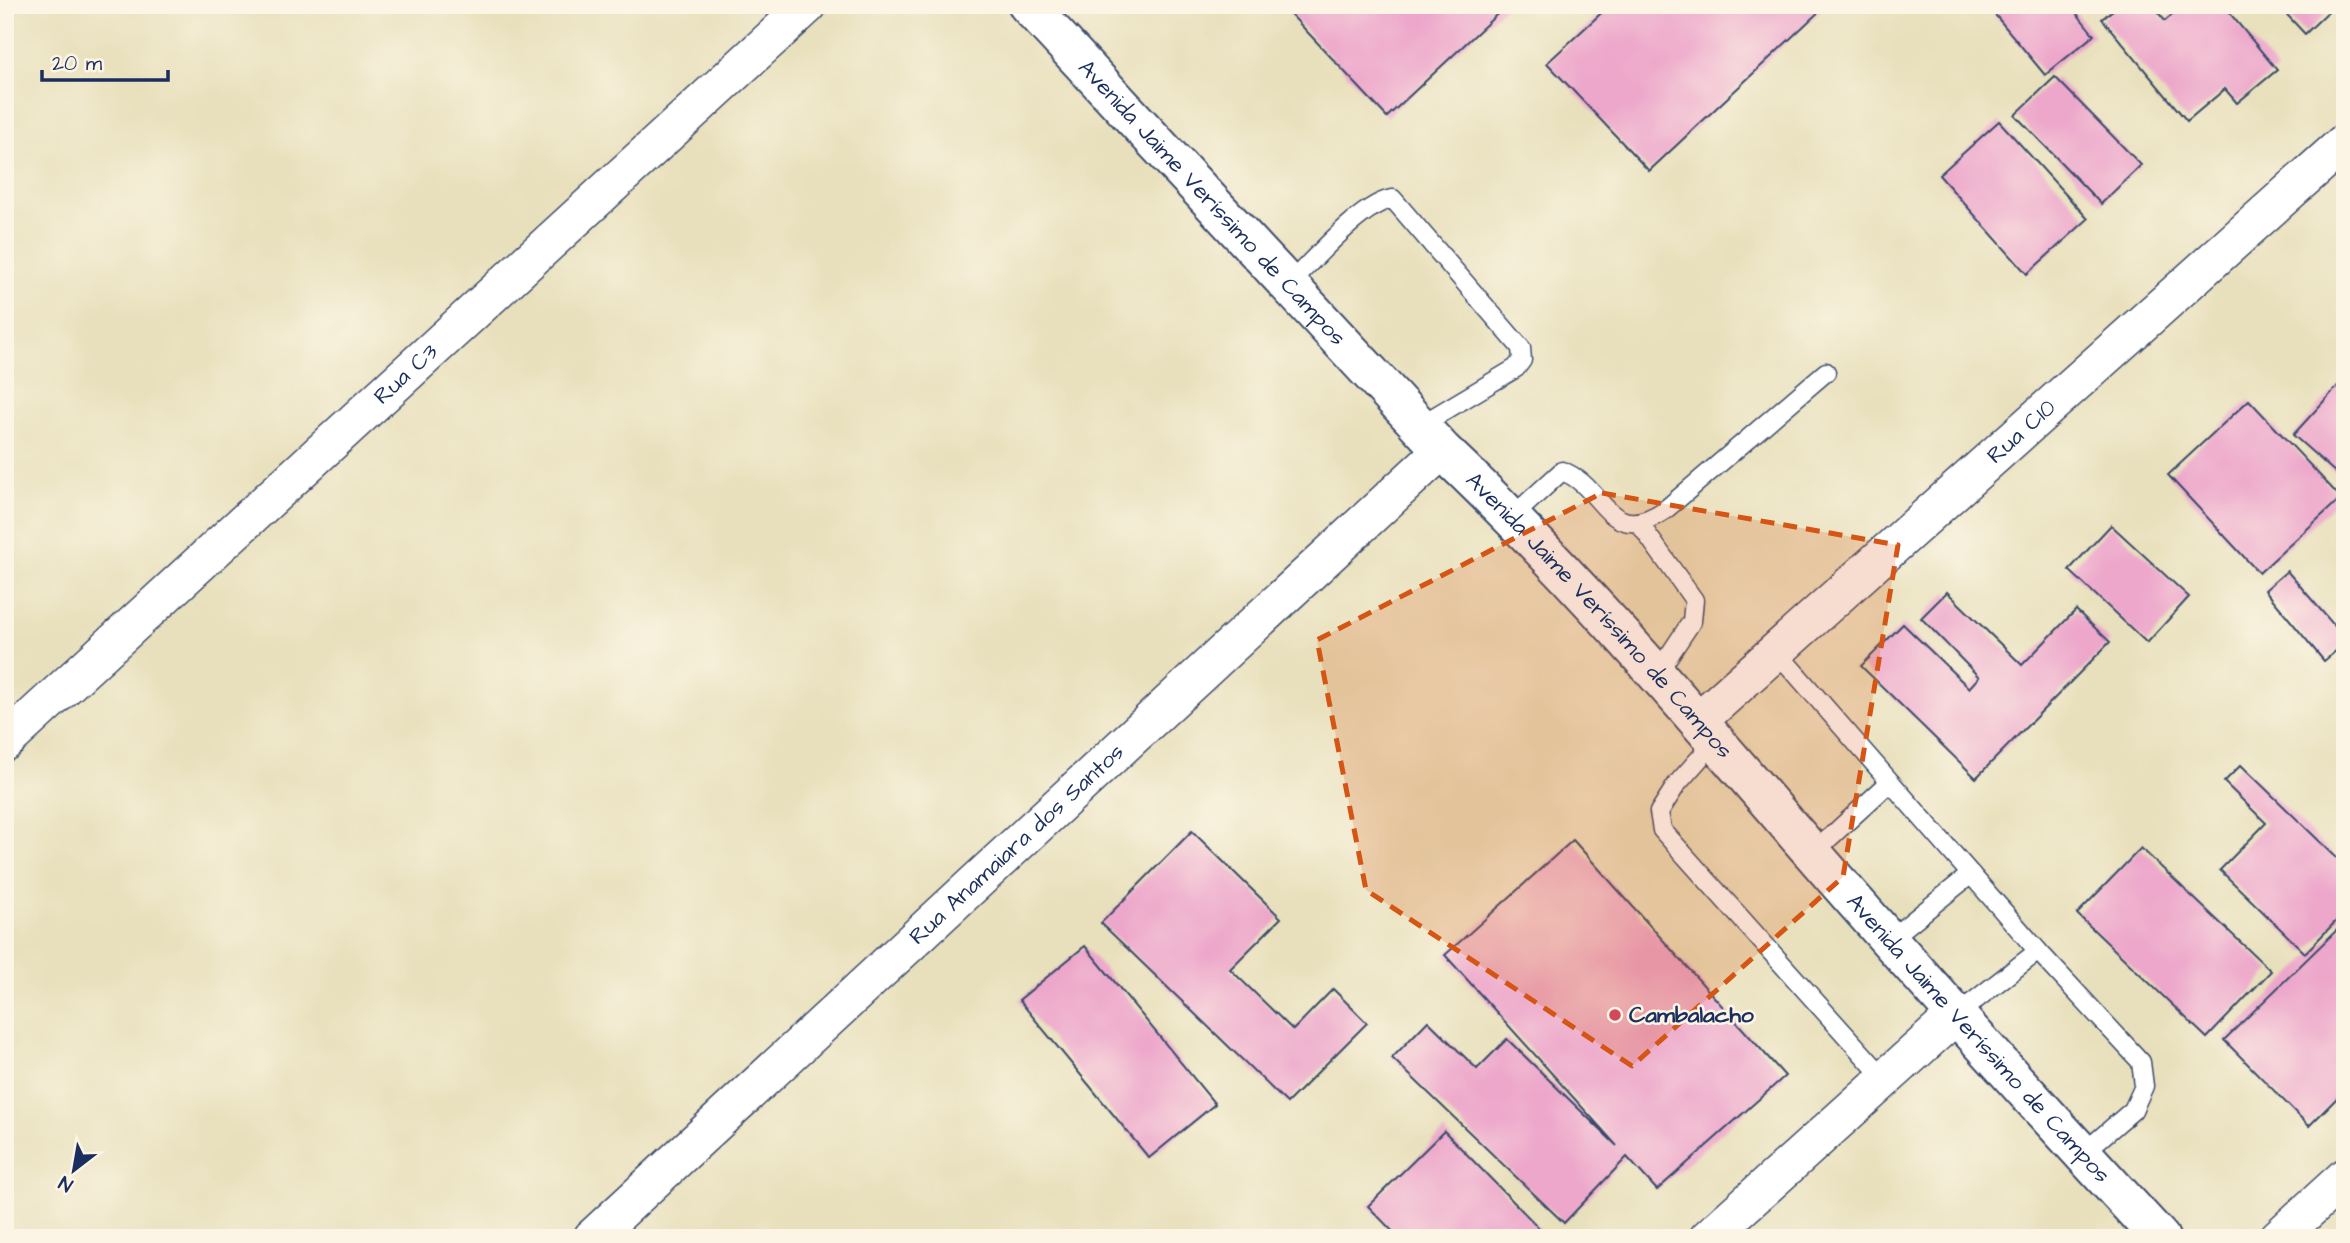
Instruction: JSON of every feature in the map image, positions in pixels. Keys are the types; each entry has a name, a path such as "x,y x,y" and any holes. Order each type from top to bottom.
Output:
{"street":[{"name":"Rua C3","path":"5,742 808,5"},
{"name":"Avenida Jaime Veríssimo de Campos","path":"1028,5 1430,438 1512,517 1706,731 1955,1016 2160,1238"},
{"name":"Rua C10","path":"1706,731 1776,651 2345,142"},
{"name":"Rua Anamaiara dos Santos","path":"592,1238 1430,438"},
{"path":"1708,1238 1955,1016"},
{"path":"2278,1238 2345,1177"}],"lane":[{"path":"1288,285 1365,213 1384,200 1393,199 1521,348 1522,359 1505,377 1430,438"},
{"path":"1512,517 1562,471 1580,478 1607,512 1630,523 1645,523 1665,510 1826,372"},
{"path":"1639,523 1694,600 1692,621 1656,675"},
{"path":"1776,651 2038,951 2141,1062 2144,1086 2133,1110 2082,1154"},
{"path":"1706,731 1659,812 1662,830 1884,1078"},
{"path":"1813,853 1890,782"},
{"path":"1889,940 1970,874"},
{"path":"1955,1016 2038,951"}],"highlighted area":[{"path":"1602,493 1898,545 1843,877 1632,1066 1366,890 1317,640"}],"building":[{"path":"1282,5 1507,5 1387,117"},
{"path":"1610,5 1820,5 1823,8 1649,171 1547,63"},
{"path":"1987,5 2070,5 2094,35 2045,75"},
{"path":"2119,5 2152,5 2165,21 2183,5 2223,5 2277,70 2237,103 2225,89 2187,121 2102,19"},
{"path":"2278,5 2335,5 2305,34"},
{"path":"2055,77 2141,165 2101,204 2015,115"},
{"path":"1999,121 2088,219 2027,274 1939,175"},
{"path":"2345,378 2345,481 2293,435"},
{"path":"2249,400 2341,498 2259,573 2168,475"},
{"path":"2111,525 2189,597 2147,643 2069,570"},
{"path":"2287,571 2345,638 2345,643 2324,661 2265,590"},
{"path":"1947,592 2022,665 2076,610 2110,642 1976,778 1861,666 1903,624 1969,688 1979,677 1921,618"},
{"path":"2241,765 2345,866 2345,912 2305,953 2220,870 2266,823 2224,782"},
{"path":"1192,831 1281,918 1230,969 1293,1030 1333,989 1367,1023 1287,1103 1101,923"},
{"name":"Cambalacho","path":"1573,840 1785,1076 1657,1190 1627,1157 1564,1223 1392,1058 1428,1021 1477,1069 1507,1039 1617,1146 1445,955"},
{"path":"2141,848 2271,971 2207,1038 2077,914"},
{"path":"2345,922 2345,1090 2309,1126 2224,1040"},
{"path":"1085,946 1215,1104 1149,1158 1019,1000"},
{"path":"1444,1131 1545,1234 1541,1238 1399,1238 1368,1206"}],"place":[{"name":"Cambalacho","path":"1615,1015"}]}
